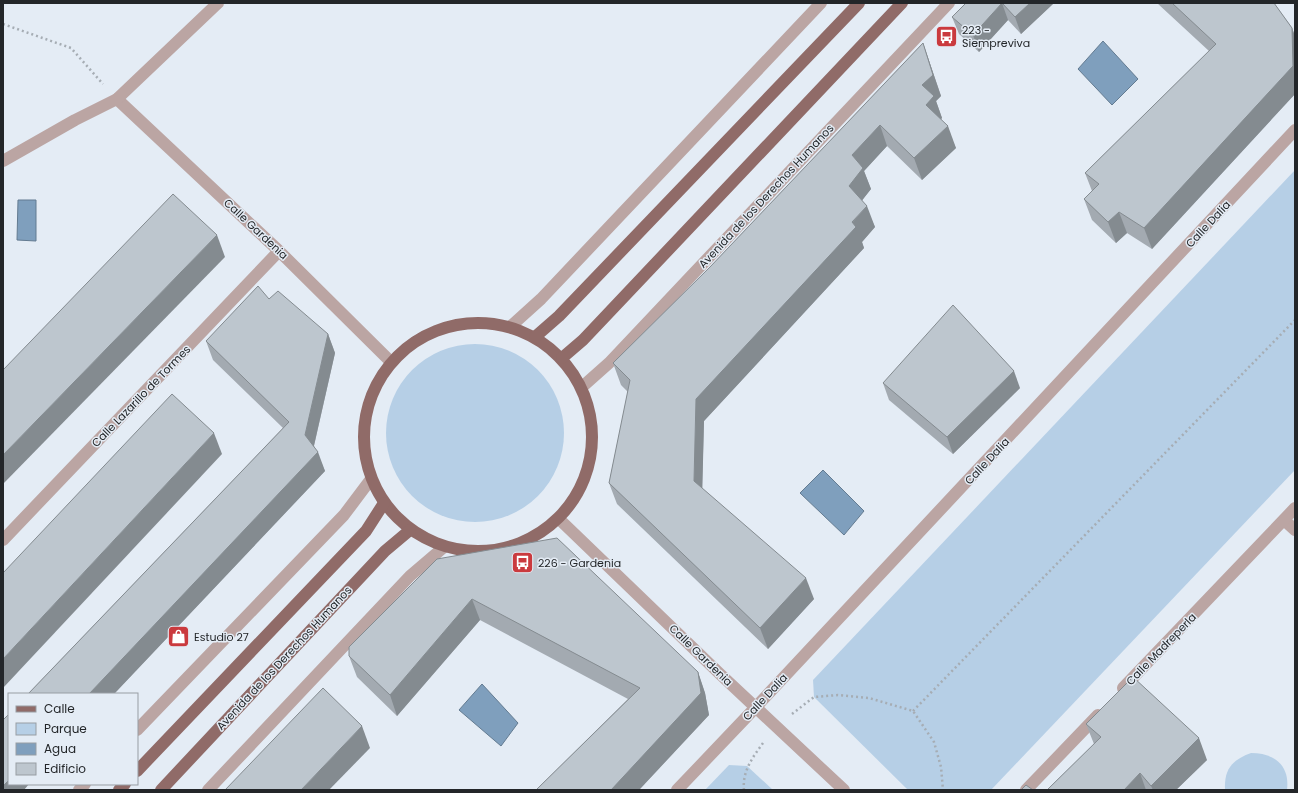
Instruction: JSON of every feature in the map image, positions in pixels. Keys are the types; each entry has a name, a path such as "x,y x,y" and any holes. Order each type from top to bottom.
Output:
{"main road":[{"path":"535,337 565,310 859,3"},
{"path":"562,358 584,340 902,3"},
{"path":"478,322 511,326 535,337 562,358 582,386 592,421 592,456 580,490 559,519 534,538 506,549 474,552 444,547 410,530 384,503 371,479 364,449 365,418 374,388 391,362 416,340 446,327 478,322"},
{"path":"138,771 366,532 384,503"},
{"name":"Avenida de los Derechos Humanos","path":"161,790 385,550 410,530"}],"street":[{"path":"3,161 75,120 117,100 218,3"},
{"path":"511,326 541,299 821,3"},
{"name":"Avenida de los Derechos Humanos","path":"582,386 609,363 949,3"},
{"name":"Calle Gardenia","path":"117,100 279,251 391,362"},
{"name":"Calle Dalia","path":"677,790 1295,130"},
{"name":"Calle Lazarillo de Tormes","path":"3,540 279,251"},
{"path":"138,729 344,515 371,479"},
{"name":"Calle Madreperla","path":"1026,790 1295,508"},
{"name":"Calle Gardenia","path":"559,519 844,790"},
{"path":"1284,520 1295,530"},
{"path":"208,790 410,576 444,547"}],"path":[{"path":"3,24 71,48 117,100"},
{"path":"913,711 1295,320"},
{"path":"744,790 743,784 747,766 776,726 814,698 838,695 869,698 913,711 934,742 941,767 943,790"}],"green space":[{"path":"1295,170 1295,470 991,790 908,790 814,697 813,680"},
{"path":"466,344 484,344 517,354 532,364 544,376 554,391 560,407 564,424 564,442 560,459 554,475 544,490 532,502 517,512 501,518 484,522 466,522 433,512 418,502 406,490 396,475 390,459 386,442 386,424 396,391 406,376 418,364 433,354 449,348"},
{"path":"1251,753 1267,755 1279,762 1286,774 1287,790 1225,790 1226,776 1230,766 1234,762"},
{"path":"729,765 747,766 773,790 705,790"}],"water":[{"path":"1103,41 1138,79 1112,105 1078,69"},
{"path":"18,200 36,200 36,241 17,240"},
{"path":"823,470 864,511 844,535 800,493"},
{"path":"482,684 518,723 501,746 459,710"}],"building":[{"path":"966,3 1002,3 973,35 952,17"},
{"path":"1002,3 1030,3 1015,17"},
{"path":"1172,3 1274,3 1292,28 1293,66 1144,228 1119,212 1108,222 1084,199 1099,184 1085,173 1216,44"},
{"path":"923,43 933,75 922,85 934,96 926,105 948,126 914,158 880,125 852,155 863,168 849,186 867,206 852,222 856,227 696,399 694,481 806,578 760,628 609,483 630,380 613,363 710,267"},
{"path":"173,194 217,235 3,455 3,370"},
{"path":"258,286 269,299 278,291 328,334 305,435 318,452 90,693 29,693 289,422 206,341"},
{"path":"953,305 1014,371 947,437 883,383"},
{"path":"172,394 214,433 3,659 3,573"},
{"path":"557,538 698,672 701,693 611,790 536,790 640,688 472,599 390,695 349,656 349,647 437,559"},
{"path":"1133,677 1199,738 1151,786 1140,773 1124,790 1047,790 1101,737 1086,724"},
{"path":"323,688 362,726 301,790 225,790"},
{"path":"8,715 8,781 3,786 3,720"},
{"path":"1026,785 1033,790 1021,790"}],"place":[{"name":"223 - Siempreviva","path":"947,36"},
{"name":"226 - Gardenia","path":"522,563"},
{"name":"Estudio 27","path":"178,637"}]}
